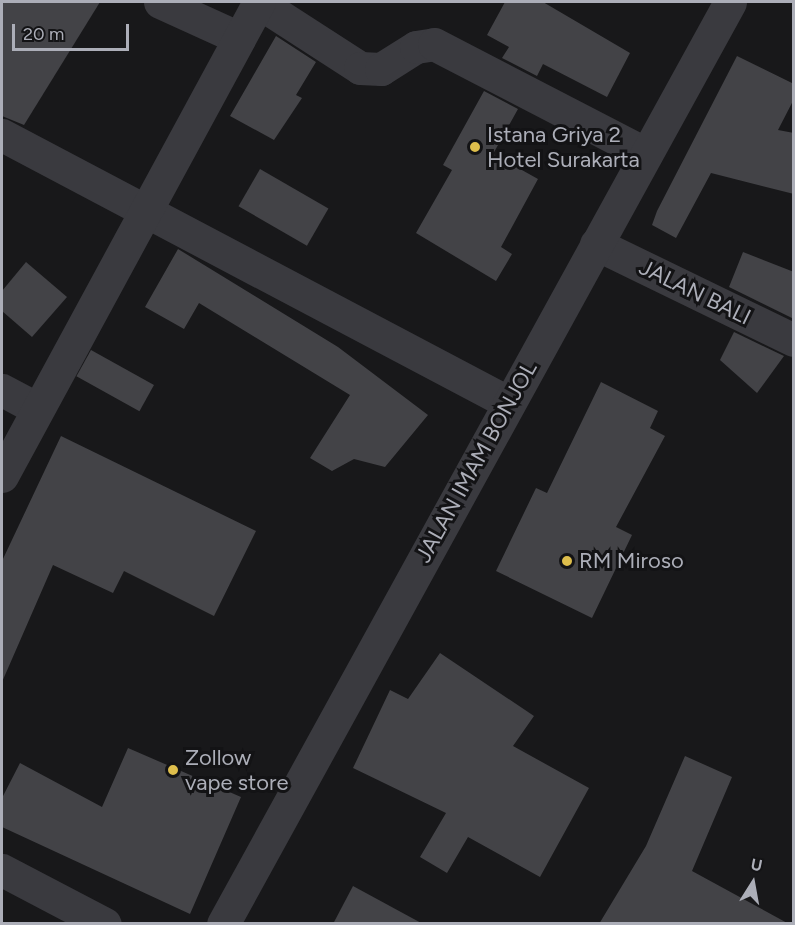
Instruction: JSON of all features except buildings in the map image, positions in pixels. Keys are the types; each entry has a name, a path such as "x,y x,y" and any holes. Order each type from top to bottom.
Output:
{"street":[{"path":"160,2 239,38"},
{"path":"2,476 36,408 258,2 360,69 381,69 416,47 434,44 646,153"},
{"name":"JALAN IMAM BONJOL","path":"223,924 730,2"},
{"path":"2,135 509,403"},
{"name":"JALAN BALI","path":"596,244 794,340"},
{"path":"2,390 36,408"},
{"path":"2,870 105,924"}],"place":[{"name":"Istana Griya 2 Hotel Surakarta","path":"475,147"},
{"name":"RM Miroso","path":"567,561"},
{"name":"Zollow vape store","path":"173,770"}]}
